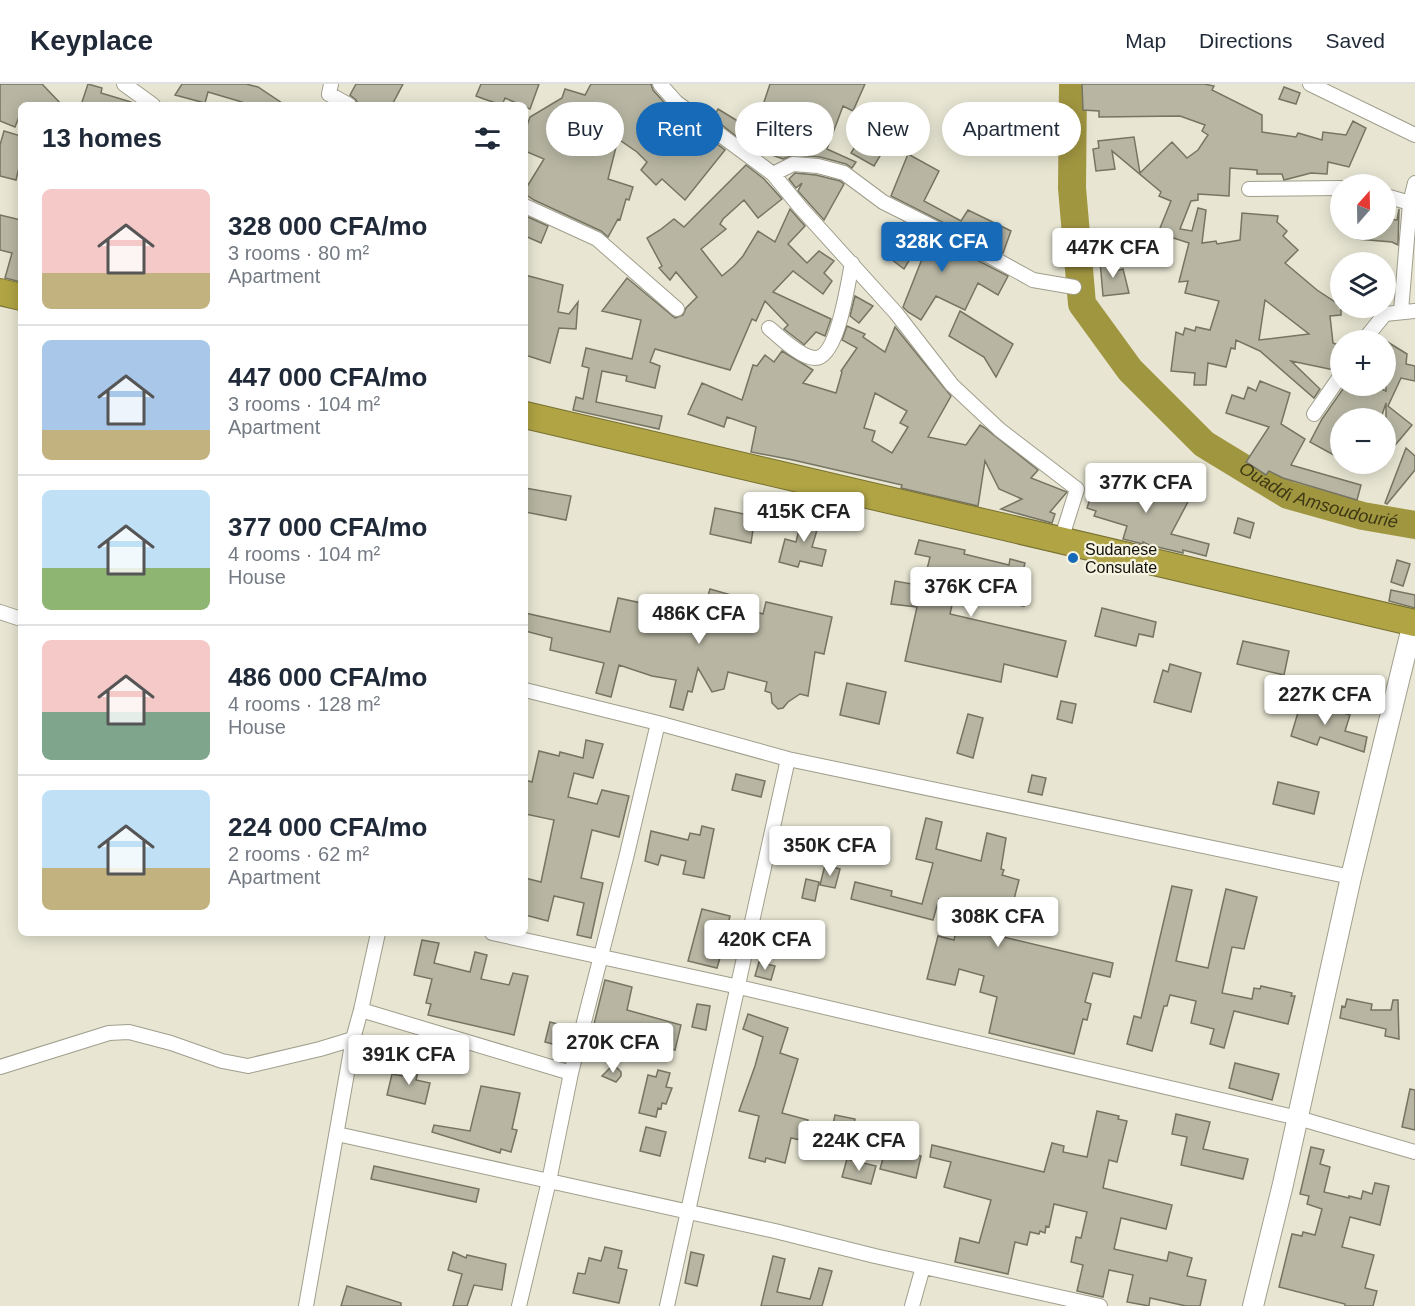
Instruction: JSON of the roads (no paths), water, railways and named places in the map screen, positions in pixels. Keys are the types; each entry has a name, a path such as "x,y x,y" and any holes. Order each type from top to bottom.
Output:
{"highway":[{"path":"0,292 18,296"},
{"path":"0,309 18,313"},
{"path":"528,416 886,508 1413,631"},
{"path":"528,434 886,508 1061,540 1413,631"}],"street":[{"path":"124,84 149,102"},
{"path":"331,84 329,94 344,102"},
{"path":"660,84 676,102 773,174 896,313 952,385 1000,430 1077,489 1061,540"},
{"path":"1310,84 1415,135"},
{"path":"773,174 793,164 818,166 844,173 883,202 1033,280 1074,287"},
{"path":"1372,330 1384,314 1408,311 1410,203 1415,183"},
{"path":"1249,189 1330,188"},
{"path":"1396,199 1410,203"},
{"path":"528,207 597,239 677,309"},
{"path":"769,328 791,347 808,356 816,358 824,355 835,339 852,263"},
{"path":"1314,414 1330,391"},
{"path":"0,612 18,618"},
{"path":"1253,1306 1298,1118 1351,877 1413,631"},
{"path":"528,691 788,759 1351,877"},
{"path":"519,1306 549,1181 571,1073 626,858 657,723"},
{"path":"667,1306 788,759"},
{"path":"306,1306 353,1039 377,936"},
{"path":"506,936 739,987 1298,1118 1415,1152"},
{"path":"361,1010 571,1073"},
{"path":"0,1067 109,1034 129,1032 171,1043 222,1061 248,1066 353,1039"},
{"path":"337,1134 689,1211 923,1267 1100,1306"},
{"path":"912,1306 923,1267"}],"waterway":[{"name":"Ouaddi Amsoudourié","path":"1073,84 1072,188 1082,304 1130,370 1204,444 1288,495 1363,516 1415,525"}],"place":[{"name":"Sudanese Consulate","path":"1073,558"}]}
